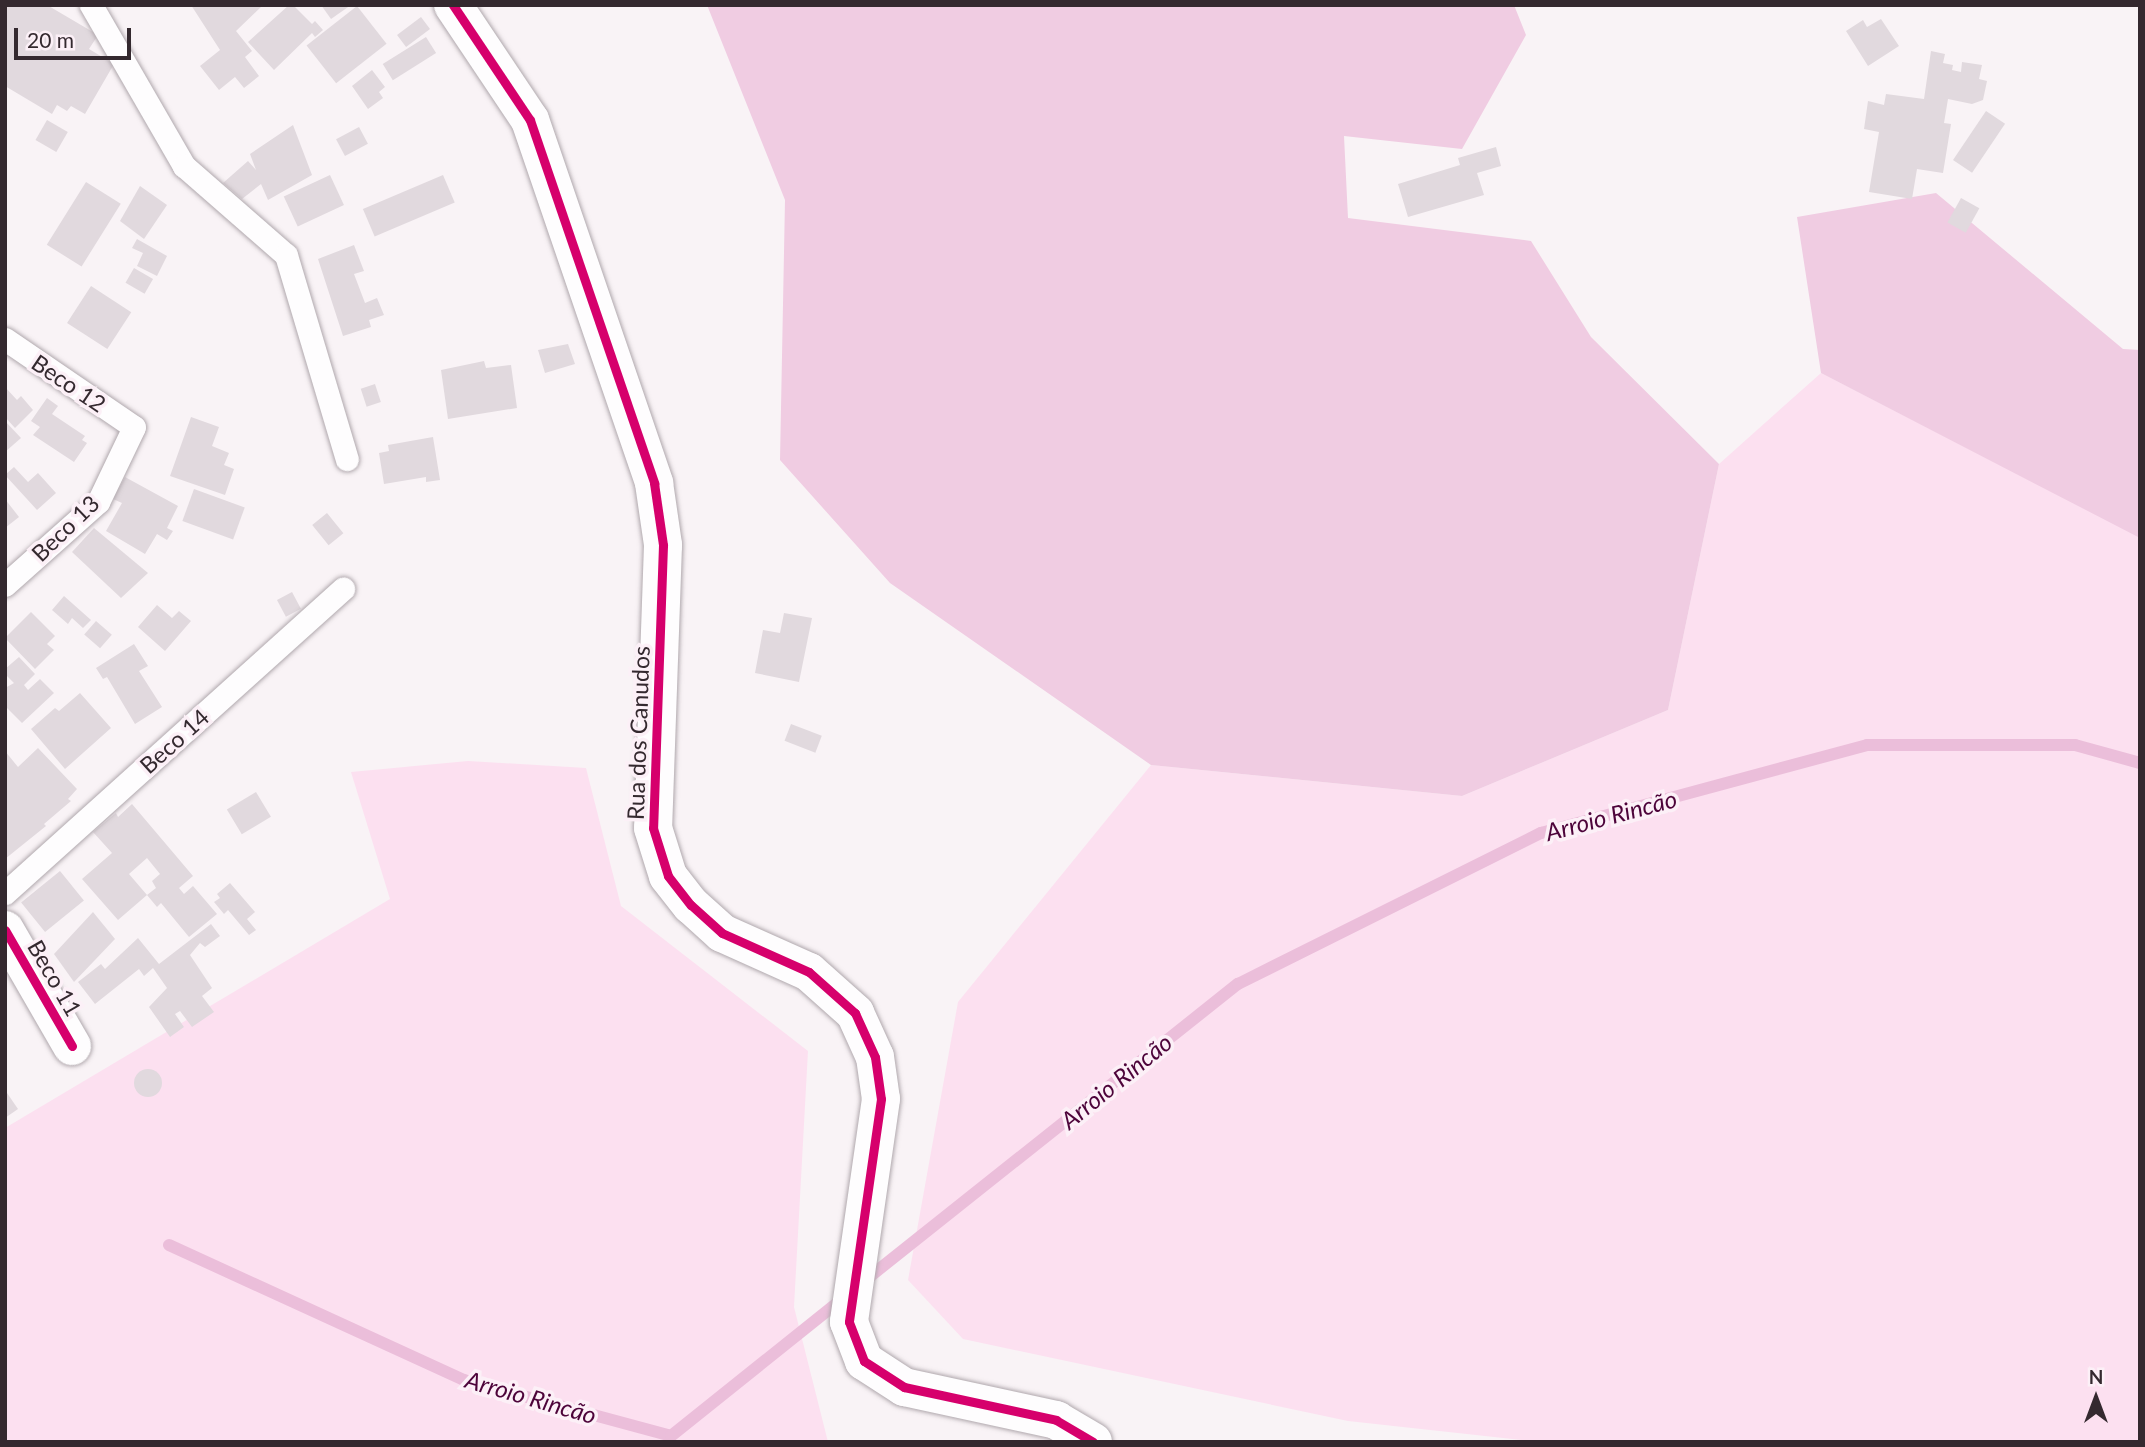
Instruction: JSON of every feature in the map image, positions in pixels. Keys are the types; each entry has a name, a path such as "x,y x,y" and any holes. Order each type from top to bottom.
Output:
{"street":[{"name":"Rua dos Canudos","path":"453,5 530,120 654,483 663,545 653,828 668,876 691,905 722,933 809,972 855,1013 875,1057 881,1099 849,1322 864,1361 904,1387 1056,1420 1093,1442"},
{"name":"Beco 11","path":"5,930 72,1046"}],"lane":[{"path":"91,5 184,166 286,255 347,459"},
{"name":"Beco 12","path":"5,339 134,427"},
{"name":"Beco 13","path":"5,585 97,502 134,427"},
{"name":"Beco 14","path":"5,892 342,589"}],"shaded area":[{"path":"707,5 1514,5 1526,35 1462,149 1344,136 1348,218 1531,241 1591,337 1719,464 1668,710 1462,796 1151,765 890,583 780,460 785,200"},
{"path":"1936,193 2123,349 2140,350 2140,538 1821,373 1797,217"},
{"path":"1821,373 2140,537 2140,1442 1540,1442 1348,1421 963,1339 908,1280 958,1002 1151,765 1462,796 1668,710 1719,464"},
{"path":"468,761 586,768 621,906 808,1051 794,1307 828,1442 5,1442 5,1128 390,899 351,772"}],"building":[{"path":"5,5 47,5 98,35 89,49 114,64 85,114 71,106 67,111 57,105 52,114 5,86"},
{"path":"191,5 263,5 236,31 252,51 245,57 259,76 244,88 235,77 219,90 200,66 220,50"},
{"path":"289,5 293,5 312,24 315,21 323,30 315,37 312,33 274,70 248,42"},
{"path":"321,5 351,5 331,19"},
{"path":"357,6 387,44 336,83 307,45"},
{"path":"421,17 430,29 406,47 397,35"},
{"path":"1881,19 1899,46 1868,66 1846,31 1863,20 1867,27"},
{"path":"426,37 436,53 393,80 383,64"},
{"path":"1931,51 1945,54 1943,63 1953,65 1952,70 1961,72 1962,62 1982,65 1979,79 1987,81 1983,100 1972,104 1948,99 1944,123 1951,124 1943,173 1917,169 1912,199 1869,192 1879,132 1864,129 1868,101 1884,105 1886,94 1924,99"},
{"path":"372,70 385,87 379,92 383,98 368,109 352,86"},
{"path":"1986,111 2005,124 1972,173 1953,160"},
{"path":"47,120 68,132 56,152 36,140"},
{"path":"293,125 312,175 268,200 261,184 242,199 223,183 248,161 256,170 250,154"},
{"path":"359,127 368,144 345,156 336,139"},
{"path":"1496,147 1501,166 1477,173 1484,195 1408,217 1398,184 1460,165 1458,158"},
{"path":"330,175 344,205 298,226 284,197"},
{"path":"443,175 455,203 375,237 363,209"},
{"path":"86,182 121,204 82,266 47,245"},
{"path":"140,186 167,205 144,239 120,221"},
{"path":"1961,198 1979,208 1966,233 1947,222"},
{"path":"137,239 167,256 157,276 137,266 143,253 132,248"},
{"path":"354,245 364,271 354,274 365,303 377,298 384,315 369,320 371,327 343,336 318,259"},
{"path":"134,268 153,279 145,294 126,283"},
{"path":"91,286 131,312 107,349 67,323"},
{"path":"568,344 575,364 545,373 538,350"},
{"path":"484,361 486,368 511,365 517,408 448,419 441,370"},
{"path":"375,384 381,402 367,407 361,389"},
{"path":"5,387 17,400 21,396 33,410 15,428 5,417"},
{"path":"47,398 58,406 52,414 85,436 82,440 87,443 74,462 33,435 40,427 31,421"},
{"path":"191,417 219,427 212,446 229,453 224,465 234,469 225,495 170,476"},
{"path":"5,421 21,438 5,452"},
{"path":"433,437 440,480 426,482 426,477 384,484 379,453 389,451 388,445"},
{"path":"14,467 28,482 38,473 56,493 37,510 5,475"},
{"path":"125,477 178,506 167,528 173,531 167,540 157,534 145,554 106,531 122,503 113,499"},
{"path":"194,489 245,507 233,539 182,521"},
{"path":"5,499 19,517 5,528"},
{"path":"327,513 343,533 329,545 312,525"},
{"path":"94,528 148,573 121,598 72,552"},
{"path":"292,592 301,609 286,617 277,600"},
{"path":"64,596 91,620 83,628 72,618 68,624 52,610"},
{"path":"157,605 172,618 179,611 191,621 165,651 138,627"},
{"path":"31,612 55,636 47,644 54,650 35,669 5,638"},
{"path":"784,613 812,618 799,682 755,673 763,630 780,633"},
{"path":"96,621 112,635 100,648 84,635"},
{"path":"134,644 148,666 139,671 162,707 135,724 107,677 103,679 96,668"},
{"path":"19,657 35,674 24,685 28,690 40,679 54,693 22,723 5,706 5,688 14,683 5,674 5,669"},
{"path":"80,693 111,728 65,769 31,729 55,708 59,711"},
{"path":"791,724 822,736 815,753 785,741"},
{"path":"38,748 77,789 68,799 71,801 44,824 46,826 5,859 5,751 18,767"},
{"path":"256,792 271,817 242,834 227,810"},
{"path":"132,804 193,876 179,888 184,894 193,886 217,914 189,937 161,903 157,907 147,895 118,920 82,879 112,853 93,832 116,813 118,817","holes":["147,858 160,874 152,881 156,888 147,895 129,874"]},
{"path":"60,871 84,901 45,932 21,902"},
{"path":"230,883 255,912 247,919 256,930 249,935 228,910 224,914 214,902 220,898 217,894"},
{"path":"93,912 115,939 74,982 54,954"},
{"path":"211,924 220,936 205,947 200,943 190,955 212,988 202,996 214,1012 192,1027 180,1011 175,1014 184,1027 170,1037 149,1007 167,988 153,968 144,976 139,969 95,1004 78,982 101,964 105,969 138,938 159,964"},
{"path":"148,1069 158,1073 162,1083 158,1093 148,1097 138,1093 134,1083 138,1073"},
{"path":"5,1090 18,1109 5,1118"}],"waterway":[{"name":"Arroio Rincão","path":"863,1282 1238,984 1541,833 1867,745 2075,745 2140,763"},
{"name":"Arroio Rincão","path":"169,1245 464,1380 671,1436 843,1298"}],"cycle path":[{"path":"453,5 530,120 654,483 663,545 653,828 668,876 691,905 722,933 809,972 855,1013 875,1057 881,1099 849,1322 864,1361 904,1387 1056,1420 1093,1442"},
{"path":"5,930 72,1046"}]}
